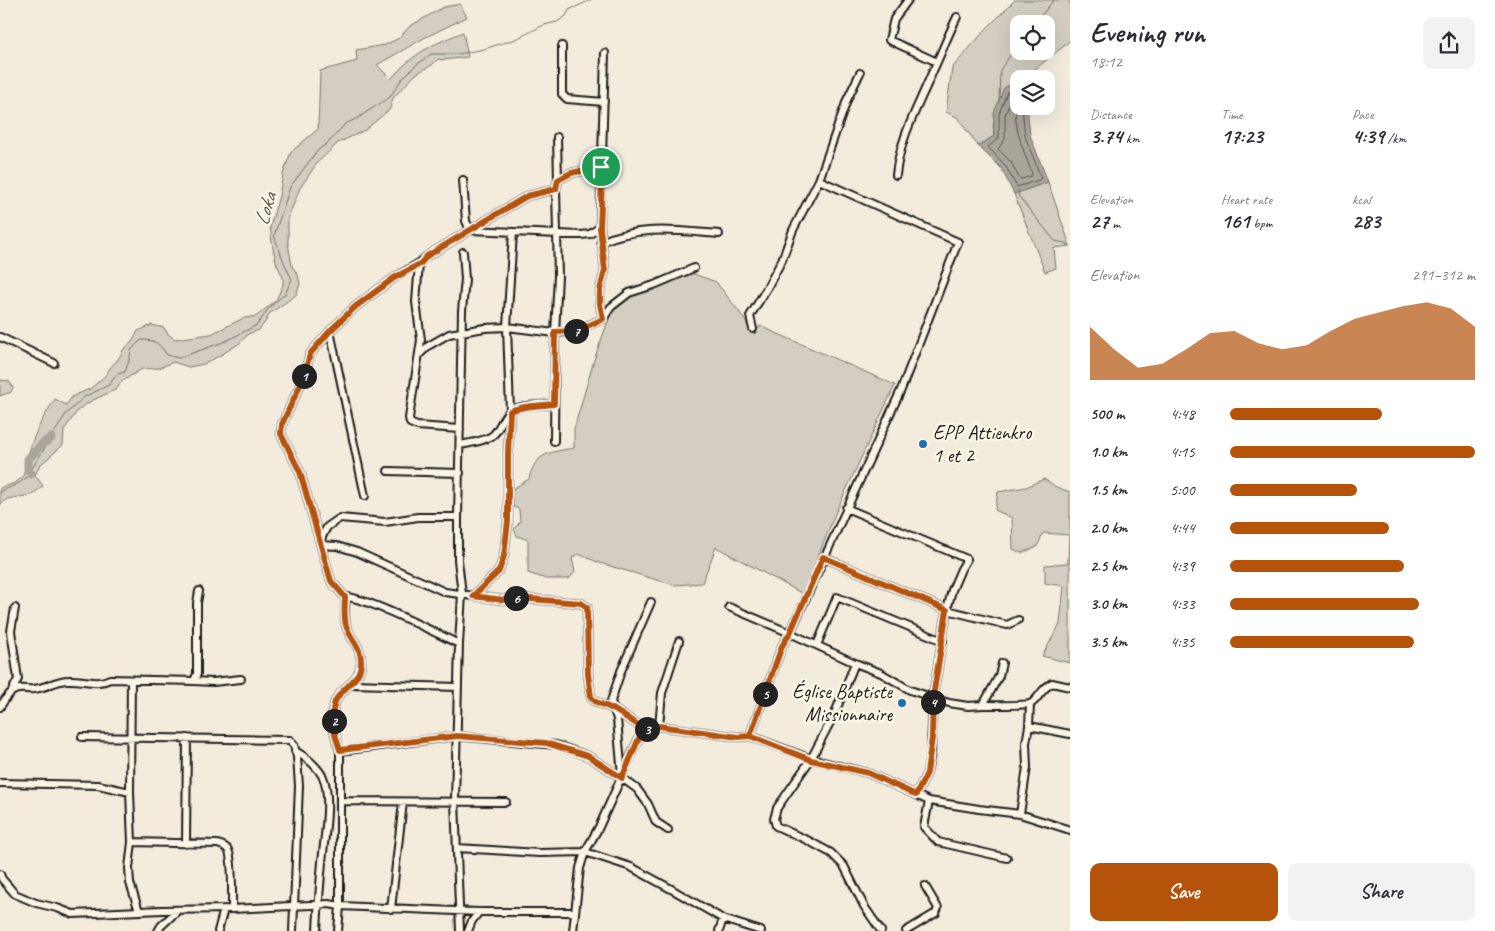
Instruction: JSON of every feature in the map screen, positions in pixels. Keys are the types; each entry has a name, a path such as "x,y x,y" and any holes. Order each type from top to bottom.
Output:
{"street":[{"path":"908,0 894,19 889,40 937,62"},
{"path":"896,174 900,148 957,17"},
{"path":"562,46 562,94 567,98 604,102"},
{"path":"603,319 600,290 605,270 600,228 605,53"},
{"path":"753,329 750,316 782,260 793,230 819,180 847,100 860,72"},
{"path":"554,441 555,332 558,276 557,138"},
{"path":"558,180 571,173 601,167"},
{"path":"462,180 466,221 470,230"},
{"path":"750,736 782,646 790,633 908,372 958,242 819,180"},
{"path":"338,931 340,906 340,750 334,730 333,705 341,693 352,684 361,666 361,659 360,651 347,628 345,597 331,581 312,520 300,472 281,434 282,424 303,379 310,354 355,307 394,278 420,264 427,256 527,196 556,189"},
{"path":"470,230 512,233 590,234 600,228"},
{"path":"601,242 612,237 658,230 719,234"},
{"path":"473,596 499,571 504,556 508,521 510,411 507,327 512,233"},
{"path":"460,931 455,801 462,594 458,560 458,517 465,279 462,252"},
{"path":"420,264 416,302 421,340 409,418 410,423 417,426 460,429"},
{"path":"419,355 428,346 449,334 485,328 507,327 555,332 576,331 603,319 611,307 629,293 654,285 694,268"},
{"path":"330,331 365,496"},
{"path":"0,337 54,363"},
{"path":"460,445 490,437 510,411 523,406 554,404"},
{"path":"388,472 460,473"},
{"path":"846,508 967,559 952,590 947,610 933,697 932,738 927,773 916,795"},
{"path":"320,543 327,527 340,518 386,522 418,517 458,517"},
{"path":"320,543 358,552 445,592 503,600 517,598 581,603 587,607 588,674 591,697 596,702 613,709 646,730"},
{"path":"823,557 947,610 1007,625 1018,620"},
{"path":"194,681 198,674 197,603 199,591"},
{"path":"345,597 352,596 459,644"},
{"path":"816,645 837,597 943,641"},
{"path":"622,778 617,719 611,701 620,672 651,602"},
{"path":"729,606 881,673 910,690 958,705 1030,704 1037,698 1040,692 1052,684 1070,687"},
{"path":"14,608 11,631 18,678 26,688"},
{"path":"659,726 662,693 680,641"},
{"path":"983,705 999,676 1002,662"},
{"path":"855,663 834,713 811,760 777,808 774,819 776,826 831,853 844,866 864,906 881,931"},
{"path":"0,707 12,691 18,678"},
{"path":"12,691 26,688 34,689 59,680 92,683 104,682 110,679 213,682 241,678"},
{"path":"131,680 130,792 132,842 129,868 130,883 139,911"},
{"path":"352,684 458,687"},
{"path":"1020,814 1028,767 1026,743 1030,704"},
{"path":"573,931 580,868 585,852 599,827 639,738 646,730 659,726 738,737 750,736 811,760 868,773 929,801 1020,814 1070,830"},
{"path":"1029,726 1070,734"},
{"path":"340,750 457,736 556,745 588,756 637,789 648,804 656,822 668,830"},
{"path":"82,738 288,740 294,745 299,786 293,931"},
{"path":"186,844 187,738"},
{"path":"296,751 310,762 323,778 328,807 317,931"},
{"path":"0,783 98,785 130,792"},
{"path":"341,801 506,802"},
{"path":"929,801 924,827 938,842 1007,858"},
{"path":"391,909 403,802"},
{"path":"132,842 217,844 228,850 232,909"},
{"path":"457,848 539,853 585,852 630,867 723,919 761,931"},
{"path":"0,874 15,894 36,903 73,914 318,904 479,912 575,912"},
{"path":"906,931 936,913 938,908 925,886"},
{"path":"218,931 224,909"},
{"path":"158,931 178,910"},
{"path":"468,931 472,921 479,912"},
{"path":"719,931 723,919"}],"shaded area":[{"path":"1015,0 1070,0 1070,41 1055,53 1055,15 1010,15 1010,60 1046,60 1034,70 1010,70 1010,95 993,124 994,136 978,146 957,117 946,112 952,68 987,28"},
{"path":"460,4 467,17 424,38 377,65 391,79 408,62 424,50 463,32 468,57 438,59 432,65 416,74 393,98 390,109 365,130 338,143 317,163 300,188 288,217 288,243 292,266 298,275 300,284 296,295 269,314 259,330 248,334 240,343 204,364 189,367 173,362 159,368 142,369 121,382 117,389 91,401 78,410 64,430 63,445 40,465 35,475 43,486 32,495 7,499 0,505 0,488 15,483 23,477 34,436 55,399 66,405 73,396 90,389 105,376 123,350 132,342 138,331 152,325 164,328 175,339 211,334 244,318 257,316 276,300 283,285 283,277 277,265 270,227 283,174 291,152 318,129 320,71 357,61 356,50 385,45 399,38 410,26 444,7"},
{"path":"1048,182 1070,246 1054,248 1056,268 1045,272 1014,194"},
{"path":"691,273 716,282 754,334 760,326 895,385 835,514 803,594 716,547 702,583 676,585 600,563 578,554 572,558 575,572 569,579 546,579 528,573 528,540 517,536 514,529 520,522 519,509 508,505 511,490 529,479 535,463 540,458 552,452 574,448 574,429 594,360 612,310 636,293 664,285"},
{"path":"0,380 9,381 13,387 11,392 0,396"},
{"path":"1044,479 1056,487 1070,492 1070,663 1042,656 1060,624 1064,586 1045,583 1045,565 1068,563 1069,535 1043,533 1037,547 1021,553 1013,549 1012,518 995,510 998,492 1026,487"}],"water":[{"path":"1010,85 1010,115 1028,115 1030,135 1048,182 1014,194 1001,168 978,146 994,136 994,113 1004,88"}],"waterway":[{"name":"Loka","path":"0,492 19,483 31,474 31,470 66,414 84,397 109,385 117,374 125,372 131,350 141,340 154,342 167,355 179,358 226,341 257,325 269,308 285,294 292,279 274,236 290,187 317,151 329,142 345,124 390,97 401,80 431,54 458,54 484,49 516,39 544,25 557,22 566,16 569,10 591,0"},
{"path":"1042,15 1054,0"},
{"path":"999,102 1000,70 1010,56"},
{"path":"1018,190 1019,197 1055,241 1070,246"},
{"name":"Loka","path":"31,474 28,469 28,459 42,444 51,438"}],"place":[{"name":"EPP Attienkro 1 et 2","path":"923,444"},
{"name":"Église Baptiste Missionnaire","path":"902,703"}],"route":[{"path":"601,167 571,173 558,180 556,189 527,196 427,256 420,264 394,278 355,307 310,354 303,379 282,424 281,434 300,472 306,500 331,581 345,597 347,628 360,651 361,666 352,684 341,693 333,705 334,730 340,750 457,736 546,743 588,756 622,778 639,738 646,730 659,726 738,737 750,736 811,760 868,773 916,795 927,773 932,738 933,697 947,610 823,557 790,633 782,646 750,736 738,737 726,735 659,726 646,730 613,709 596,702 591,697 588,674 587,607 581,603 517,598 503,600 473,596 499,571 504,556 508,521 510,411 523,406 554,404 555,332 576,331 603,319 600,304 600,290 605,270 600,228 601,167"}]}
